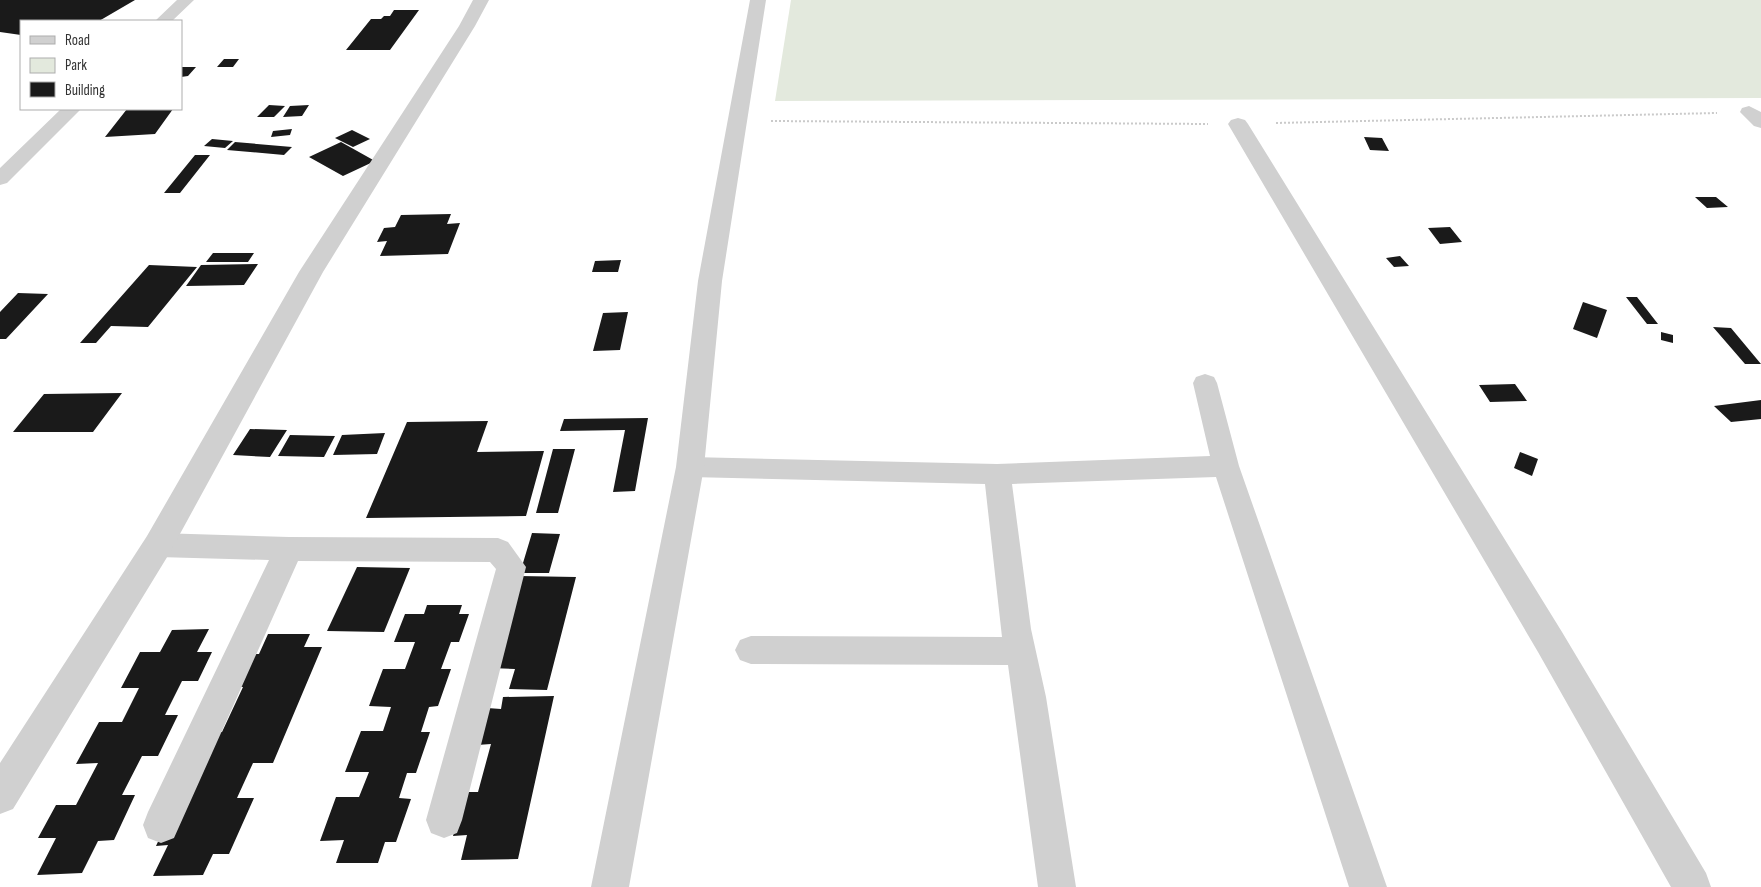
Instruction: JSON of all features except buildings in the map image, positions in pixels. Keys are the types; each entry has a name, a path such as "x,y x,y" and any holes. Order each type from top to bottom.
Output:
{"street":[{"path":"164,20 186,0"},
{"path":"0,796 158,545 311,272 467,26 481,0"},
{"path":"610,887 690,466 710,281 758,0"},
{"path":"0,179 71,110"},
{"path":"1238,124 1550,642 1692,887"}],"lane":[{"path":"1204,383 1226,466 1368,887"},
{"path":"690,466 997,474 1226,466"},
{"path":"997,474 1020,651 1030,697 1057,887"},
{"path":"158,545 289,549 498,550 511,567 444,820"},
{"path":"161,825 289,549"},
{"path":"752,650 1020,651"}],"green space":[{"path":"791,0 1761,0 1761,98 775,101"}]}
